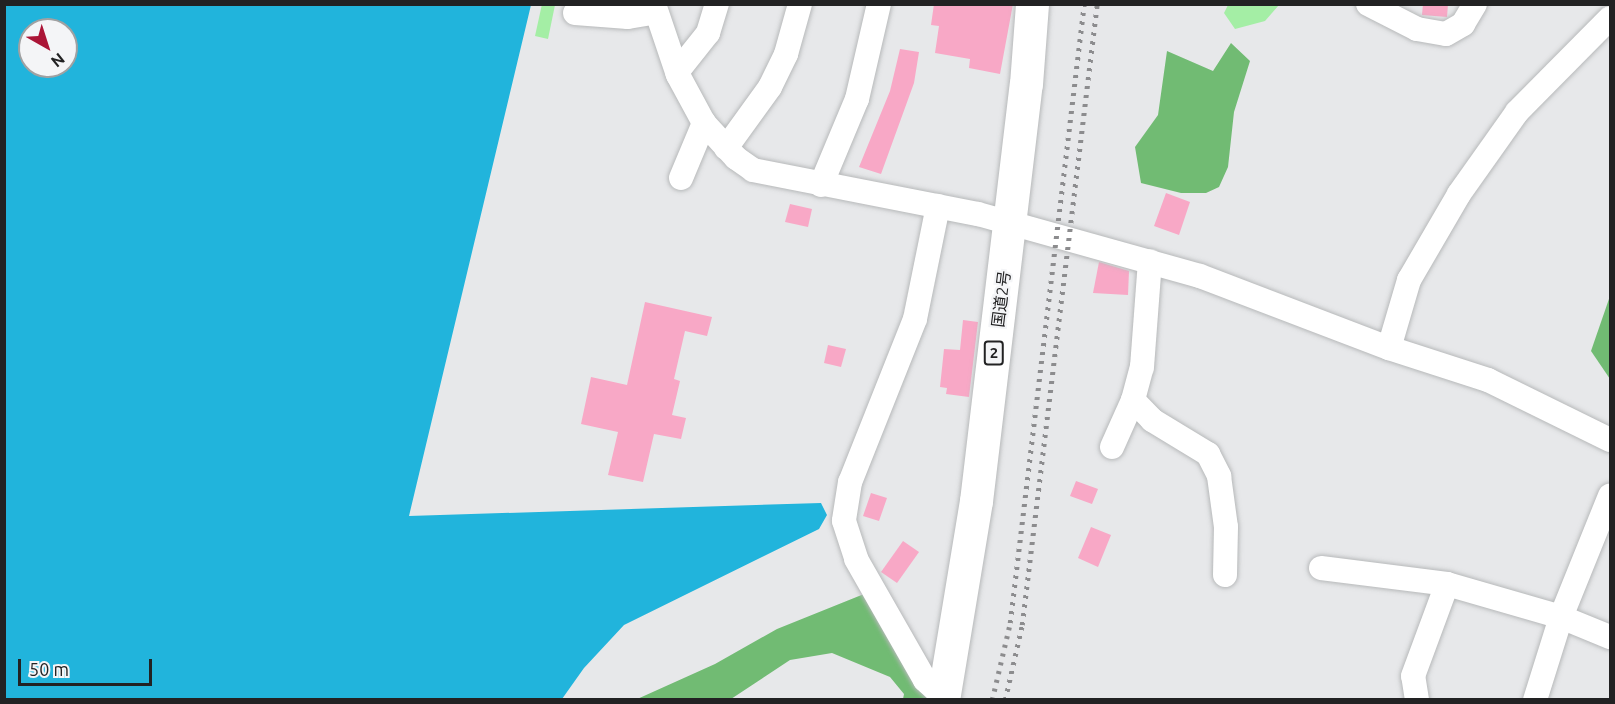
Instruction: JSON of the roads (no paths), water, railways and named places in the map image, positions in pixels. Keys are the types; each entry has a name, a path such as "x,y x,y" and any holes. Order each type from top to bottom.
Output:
{"highway":[{"name":"国道2号","path":"951,699 996,504 1019,224 1032,4"},
{"name":"国道2号","path":"1019,224 1050,4"}],"street":[{"path":"677,72 708,33 717,4"},
{"path":"731,153 770,87 786,54 800,4"},
{"path":"821,185 856,99 879,4"},
{"path":"1368,4 1417,29 1446,34 1463,24 1475,4"},
{"path":"575,13 628,17 655,8 677,72 704,123 731,153 763,174 1019,224 1200,276 1389,348 1488,380 1611,440"},
{"path":"1389,348 1409,280 1459,194 1517,112 1611,18"},
{"path":"681,178 704,123"},
{"path":"938,207 915,320 850,482 844,521 848,541 861,569 926,680 951,699"},
{"path":"1112,447 1134,400 1142,367 1150,261"},
{"path":"1134,400 1152,420 1208,454 1219,476 1226,527 1225,575"},
{"path":"1535,699 1561,617 1611,496"},
{"path":"1322,568 1447,584 1561,617 1611,637"},
{"path":"1417,699 1413,676 1447,584"}],"water":[{"path":"4,5 531,5 409,516 821,503 827,515 819,529 624,625 584,668 562,699 5,699"}],"railway":[{"path":"992,700 1010,623 1084,4"},
{"path":"1005,700 1022,625 1097,4"}]}
